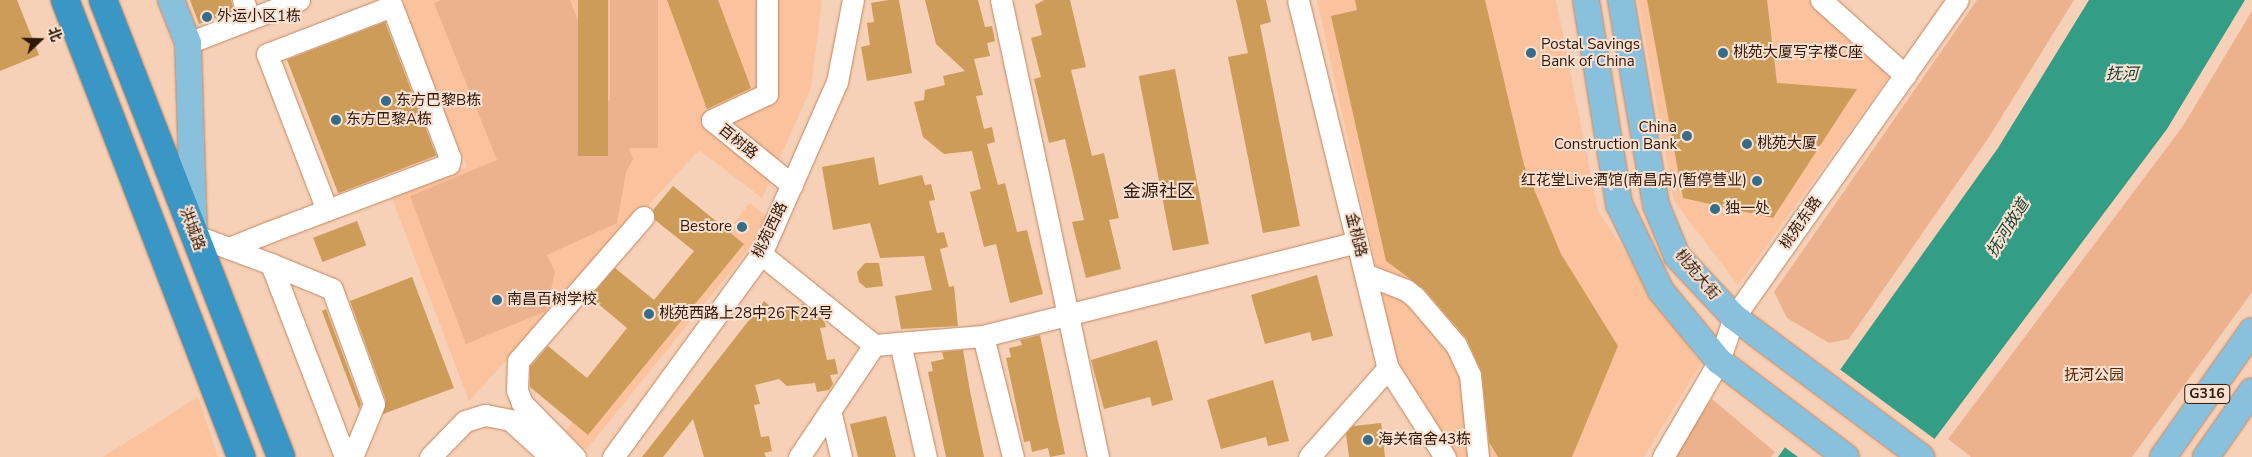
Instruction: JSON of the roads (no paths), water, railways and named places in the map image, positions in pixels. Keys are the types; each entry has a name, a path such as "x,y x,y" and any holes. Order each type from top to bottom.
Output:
{"highway":[{"path":"65,0 241,457"},
{"name":"洪城路","path":"103,0 280,457"}],"main road":[{"path":"171,0 188,43 194,235"},
{"path":"1586,0 1619,204 1661,291 1720,361 1846,457"},
{"name":"桃苑大街","path":"1620,0 1656,205 1677,256 1734,317 1921,457"},
{"name":"G316","path":"2163,457 2252,330"},
{"name":"G316","path":"2206,457 2252,391"}],"street":[{"name":"百树路","path":"767,0 767,94 712,120 792,186"},
{"name":"桃苑西路","path":"613,457 761,254 837,82 853,0"},
{"path":"1001,0 1098,457"},
{"name":"金桃路","path":"1298,0 1388,368 1444,457"},
{"path":"1821,0 1905,75"},
{"name":"桃苑东路","path":"1664,457 1720,361 1734,317 1958,0"},
{"path":"188,43 247,9 287,2"},
{"path":"229,248 449,164 450,158 399,3 268,54 328,210"},
{"path":"575,457 522,403 517,390 518,361 643,217"},
{"path":"194,235 332,289 374,404 352,457"},
{"path":"761,254 874,345 983,336 1357,242"},
{"path":"271,264 344,457"},
{"path":"1365,274 1410,294 1456,345 1470,375 1478,457"},
{"path":"983,336 1013,457"},
{"path":"900,343 926,457"},
{"path":"799,457 874,345"},
{"path":"1309,457 1388,368"},
{"path":"830,410 841,457"},
{"path":"430,457 465,421 485,415 510,420 551,457"}],"water":[{"name":"抚河","path":"2089,0 2245,0 2167,129 1921,457 1778,457 1998,148"}],"place":[{"name":"外运小区1栋","path":"207,17"},
{"name":"Postal Savings Bank of China","path":"1531,53"},
{"name":"桃苑大厦写字楼C座","path":"1723,53"},
{"name":"东方巴黎B栋","path":"386,101"},
{"name":"东方巴黎A栋","path":"336,120"},
{"name":"China Construction Bank","path":"1687,136"},
{"name":"桃苑大厦","path":"1747,144"},
{"name":"红花堂Live酒馆(南昌店)(暂停营业)","path":"1757,181"},
{"name":"独一处","path":"1715,209"},
{"name":"Bestore","path":"742,227"},
{"name":"南昌百树学校","path":"497,300"},
{"name":"桃苑西路上28中26下24号","path":"649,314"},
{"name":"海关宿舍43栋","path":"1368,440"}],"district":[{"name":"金源社区","path":"1159,191"}],"water label":[{"name":"抚河故道","path":"2008,228"}],"park label":[{"name":"抚河公园","path":"2094,376"}]}
